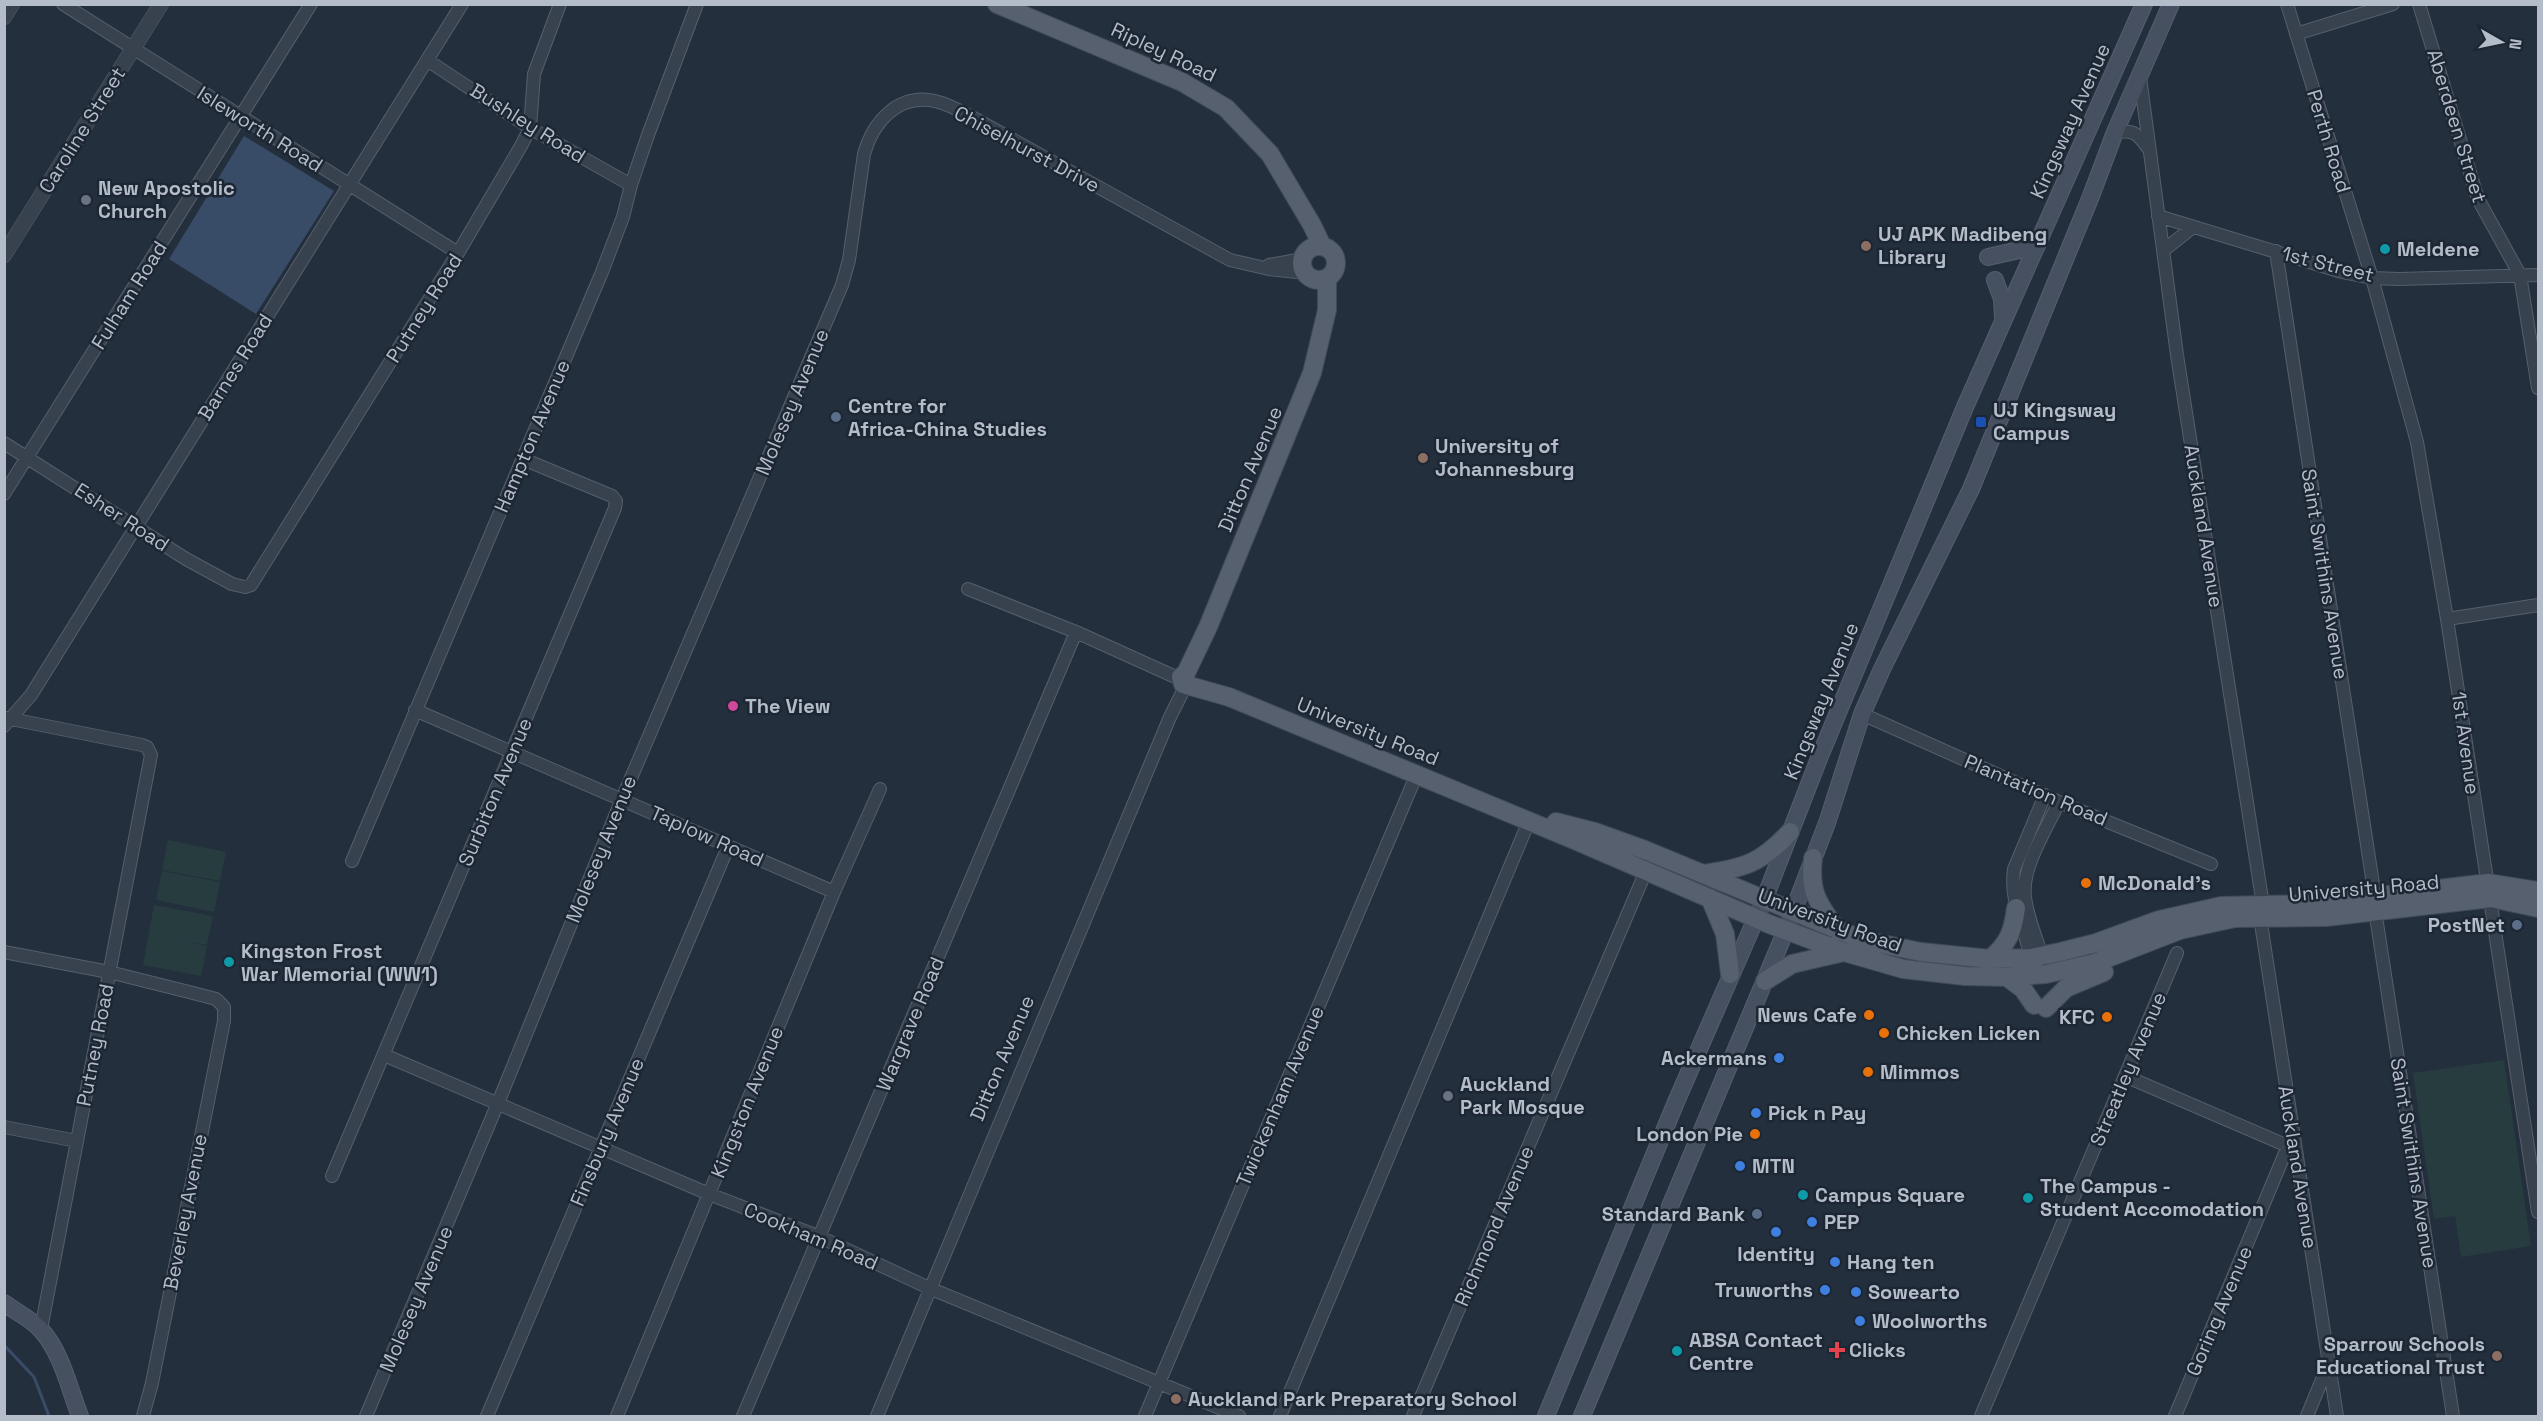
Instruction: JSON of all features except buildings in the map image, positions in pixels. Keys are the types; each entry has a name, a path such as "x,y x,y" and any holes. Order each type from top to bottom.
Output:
{"main road":[{"name":"Ripley Road","path":"997,4 1182,82 1219,103 1254,134 1284,174 1317,233 1313,264"},
{"name":"Kingsway Avenue","path":"1546,1416 1730,974 1764,900 1965,407 2144,4"},
{"path":"1582,1416 1786,930 1862,714 1971,489 2115,132 2171,4"},
{"path":"1988,257 2037,246"},
{"name":"Ditton Avenue","path":"1186,679 1303,398 1315,362 1327,309 1313,264"},
{"path":"1995,280 2002,299 2003,321"},
{"name":"University Road","path":"1186,679 1416,776 1530,821 1756,918 1844,952 1903,969 1947,975 2007,977 2096,943 2182,914 2221,906 2304,919 2375,904 2490,890"},
{"name":"University Road","path":"1490,805 1595,832 1645,850 1838,931 1882,945 1921,952 2072,970 2199,924 2262,911"},
{"path":"1703,874 1753,863 1773,851 1790,832"},
{"path":"1813,858 1812,887 1818,903 1838,931"},
{"path":"2490,890 2538,891"},
{"path":"2490,890 2538,908"},
{"path":"1710,898 1725,934 1730,974"},
{"path":"1990,959 2000,951 2011,936 2016,908"},
{"path":"2007,977 2023,989 2040,1007 2075,982 2120,964 2132,949"},
{"path":"1765,981 1792,964 1844,952"},
{"path":"4,1303 41,1329 56,1352 80,1416"}],"street":[{"path":"4,17 12,4"},
{"name":"Isleworth Road","path":"63,4 458,253"},
{"name":"Caroline Street","path":"4,255 160,4"},
{"name":"Fulham Road","path":"4,494 311,4"},
{"name":"Barnes Road","path":"7,721 31,695 462,4"},
{"name":"Putney Road","path":"241,587 248,587 256,579 458,253 530,128 534,74 560,4"},
{"name":"Hampton Avenue","path":"352,861 602,272 697,4"},
{"name":"Perth Road","path":"2287,4 2372,278"},
{"path":"2296,34 2393,4"},
{"name":"Aberdeen Street","path":"2420,4 2478,199 2520,275 2538,388"},
{"name":"Bushley Road","path":"427,60 530,128 631,185"},
{"name":"Auckland Avenue","path":"2140,78 2205,539 2262,911 2291,1143 2337,1416"},
{"name":"Chiselhurst Drive","path":"842,285 849,260 869,138 886,114 903,104 921,100 938,102 970,116 1230,260 1262,267 1313,264"},
{"path":"2115,132 2133,131 2148,147"},
{"name":"1st Street","path":"2158,216 2342,272 2372,278 2538,275"},
{"path":"2164,250 2193,227"},
{"name":"Saint Swithins Avenue","path":"2276,251 2453,1416"},
{"name":"1st Avenue","path":"2372,278 2414,431 2447,619 2538,1212"},
{"name":"Molesey Avenue","path":"366,1416 498,1103 622,799 842,285"},
{"name":"Esher Road","path":"4,443 186,559 222,580 241,587"},
{"name":"Surbiton Avenue","path":"332,1176 616,504 612,496 523,459"},
{"name":"University Road","path":"968,589 1186,679"},
{"path":"2447,619 2538,605"},
{"name":"Wargrave Road","path":"743,1416 1076,632"},
{"name":"Ditton Avenue","path":"877,1416 1186,679"},
{"name":"Taplow Road","path":"415,710 834,892"},
{"name":"Plantation Road","path":"1862,714 2059,802 2211,864"},
{"name":"Putney Road","path":"7,721 142,745 150,751 152,761 41,1329"},
{"name":"Twickenham Avenue","path":"1145,1416 1416,776"},
{"name":"Kingston Avenue","path":"617,1416 834,892 880,789"},
{"path":"2038,966 2016,908 2012,889 2014,869 2045,795"},
{"path":"2038,966 2026,904 2026,873 2059,802"},
{"path":"1280,1416 1530,821"},
{"name":"Finsbury Avenue","path":"487,1416 728,847"},
{"name":"Richmond Avenue","path":"1413,1416 1646,871"},
{"path":"4,952 109,972"},
{"name":"Streatley Avenue","path":"1981,1416 2177,953"},
{"name":"Beverley Avenue","path":"109,972 216,999 224,1007 224,1022 152,1383 143,1416"},
{"name":"Cookham Road","path":"384,1055 710,1194 820,1237 929,1288 1239,1416"},
{"path":"2125,1077 2291,1143"},
{"path":"4,1127 77,1141"},
{"name":"Goring Avenue","path":"2175,1416 2291,1143"},
{"path":"2307,1416 2328,1365"}],"green space":[{"path":"168,840 226,852 220,881 162,870"},
{"path":"162,871 220,882 214,912 156,900"},
{"path":"154,905 213,916 207,945 183,941 207,946 201,976 143,965"},
{"path":"2504,1060 2531,1246 2461,1257 2455,1216 2434,1219 2413,1073"}],"water":[{"path":"244,136 334,191 256,314 169,259"}],"waterway":[{"path":"4,1345 34,1377 49,1416"}],"place":[{"name":"New Apostolic Church","path":"86,200"},
{"name":"UJ APK Madibeng Library","path":"1866,246"},
{"name":"Meldene","path":"2385,249"},
{"name":"Centre for Africa-China Studies","path":"836,417"},
{"name":"UJ Kingsway Campus","path":"1981,422"},
{"name":"University of Johannesburg","path":"1423,458"},
{"name":"The View","path":"733,706"},
{"name":"McDonald's","path":"2086,883"},
{"name":"PostNet","path":"2517,925"},
{"name":"Kingston Frost War Memorial (WW1)","path":"229,962"},
{"name":"News Cafe","path":"1869,1015"},
{"name":"KFC","path":"2107,1017"},
{"name":"Chicken Licken","path":"1884,1033"},
{"name":"Ackermans","path":"1779,1058"},
{"name":"Mimmos","path":"1868,1072"},
{"name":"Auckland Park Mosque","path":"1448,1096"},
{"name":"Pick n Pay","path":"1756,1113"},
{"name":"London Pie","path":"1755,1134"},
{"name":"MTN","path":"1740,1166"},
{"name":"Campus Square","path":"1803,1195"},
{"name":"The Campus - Student Accomodation","path":"2028,1198"},
{"name":"Standard Bank","path":"1757,1214"},
{"name":"PEP","path":"1812,1222"},
{"name":"Identity","path":"1776,1232"},
{"name":"Hang ten","path":"1835,1262"},
{"name":"Truworths","path":"1825,1290"},
{"name":"Sowearto","path":"1856,1292"},
{"name":"Woolworths","path":"1860,1321"},
{"name":"Clicks","path":"1837,1350"},
{"name":"ABSA Contact Centre","path":"1677,1351"},
{"name":"Sparrow Schools Educational Trust","path":"2497,1356"},
{"name":"Auckland Park Preparatory School","path":"1176,1399"}]}
